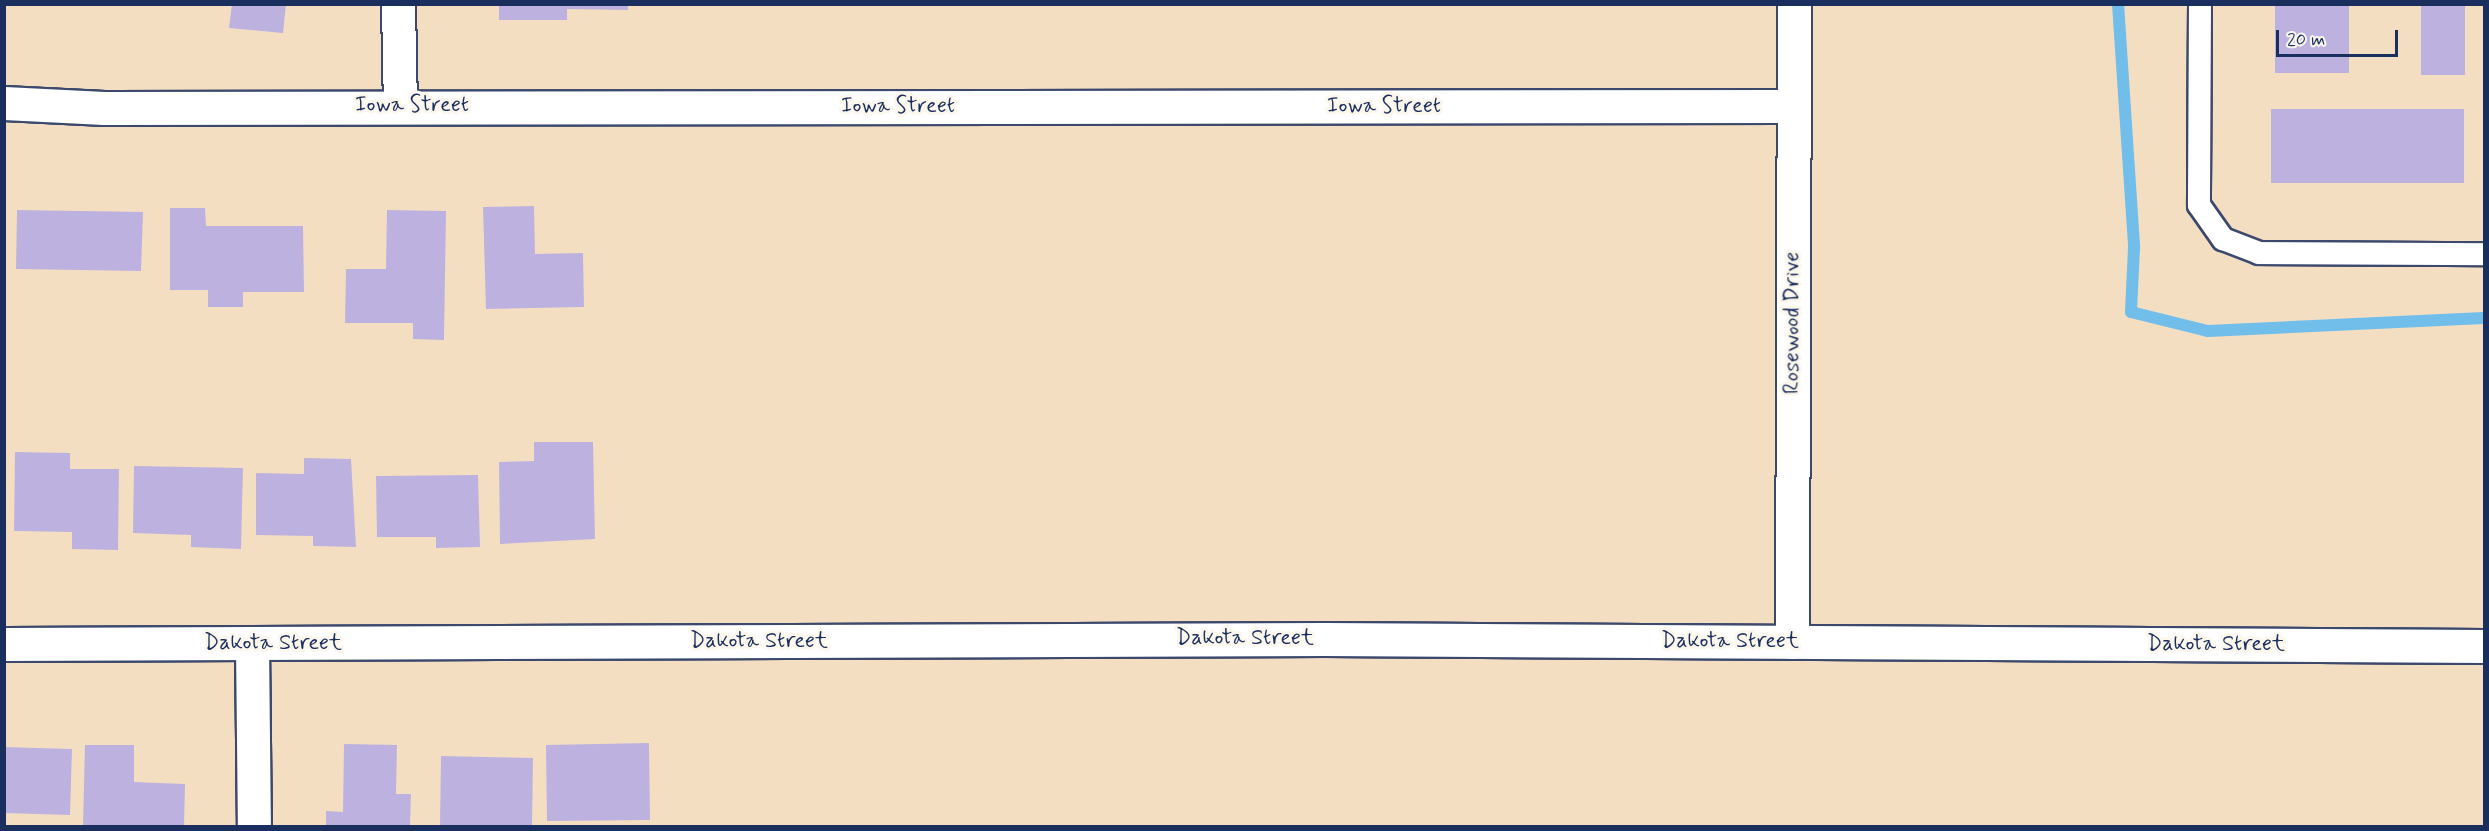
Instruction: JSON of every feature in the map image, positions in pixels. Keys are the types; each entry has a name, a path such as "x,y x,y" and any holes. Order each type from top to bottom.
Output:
{"street":[{"path":"398,4 400,106"},
{"name":"Rosewood Drive","path":"1792,642 1794,4"},
{"name":"Iowa Street","path":"4,103 400,106 1792,106"},
{"name":"Dakota Street","path":"4,644 1792,642 2484,646"},
{"path":"252,644 254,826"}],"lane":[{"path":"2200,4 2199,205 2223,239 2259,253 2484,254"}],"building":[{"path":"232,4 286,4 283,33 229,28"},
{"path":"499,4 628,4 628,10 567,9 567,20 499,20"},
{"path":"2275,4 2349,4 2349,73 2275,73"},
{"path":"2421,4 2465,4 2465,75 2421,75"},
{"path":"2271,109 2464,109 2464,183 2271,183"},
{"path":"534,206 535,254 583,253 584,307 486,309 483,207"},
{"path":"170,208 205,208 206,226 303,226 304,292 243,292 243,307 208,307 208,290 170,290"},
{"path":"17,210 143,212 141,271 16,269"},
{"path":"387,210 446,211 444,340 413,339 413,323 345,323 346,269 386,269"},
{"path":"534,442 593,442 595,539 500,544 499,462 534,461"},
{"path":"15,452 70,453 70,469 119,469 118,550 72,549 72,532 14,531"},
{"path":"304,458 351,459 356,547 313,546 313,536 256,535 256,473 304,474"},
{"path":"134,466 243,468 241,549 191,547 191,535 133,533"},
{"path":"478,475 480,547 436,548 436,537 377,537 376,476"},
{"path":"649,743 650,820 547,821 546,745"},
{"path":"344,744 397,745 396,794 411,794 410,826 326,826 326,811 343,812"},
{"path":"85,745 134,745 134,782 185,784 184,826 83,826"},
{"path":"4,747 72,749 70,815 4,813"},
{"path":"441,756 533,758 532,826 440,826"}],"waterway":[{"path":"2118,4 2134,248 2131,312 2208,331 2484,318"}]}
